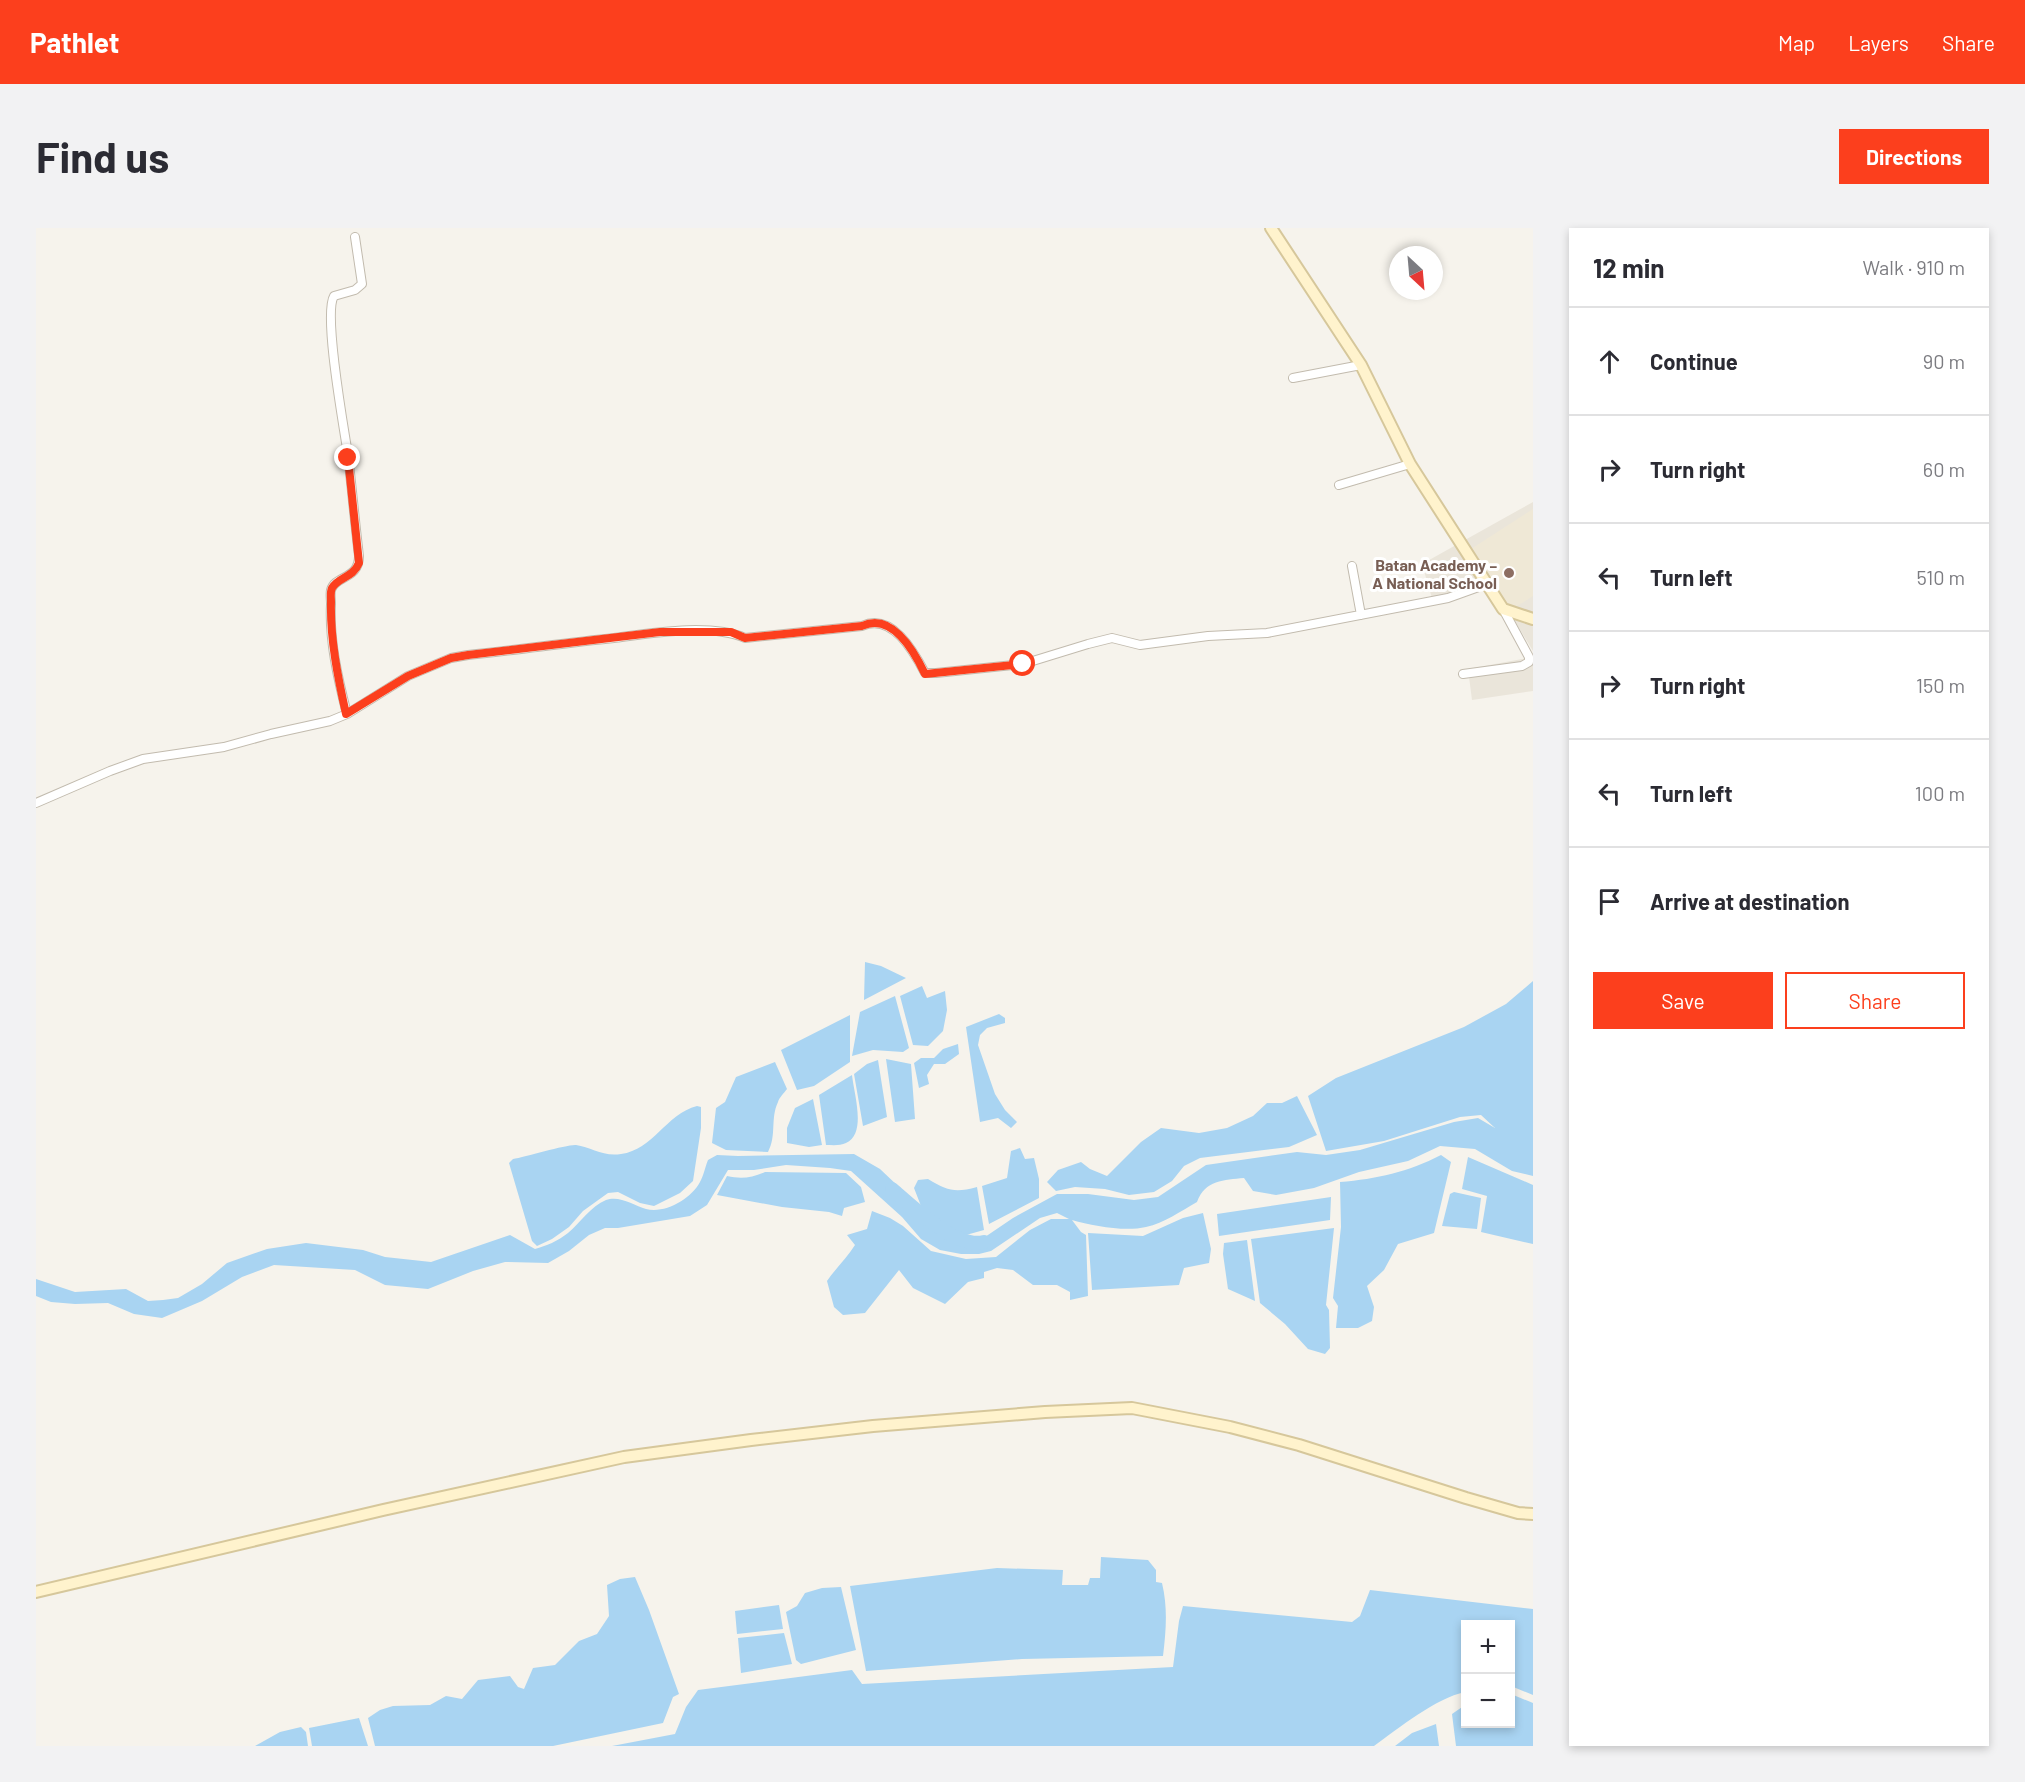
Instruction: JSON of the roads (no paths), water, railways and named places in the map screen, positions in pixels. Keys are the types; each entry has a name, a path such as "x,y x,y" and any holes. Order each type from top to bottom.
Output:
{"street":[{"path":"1271,228 1361,365 1410,464 1503,609 1529,657 1529,662 1522,666 1463,674"},
{"path":"346,714 336,659 331,618 331,591 333,585 352,573 358,566 359,556 333,353 331,303 334,296 355,290 362,284 355,237"},
{"path":"1293,378 1361,365"},
{"path":"1339,485 1410,464"},
{"path":"1352,566 1361,615"},
{"path":"36,803 143,759 224,747 330,721 346,714 408,676 451,658 660,632 725,631 745,638 862,626 870,622 891,628 908,644 925,674 1023,664 1106,639 1140,645 1208,636 1267,633 1448,598 1487,585"},
{"path":"1503,609 1533,619"},
{"path":"36,1592 121,1570 624,1457 851,1428 1045,1412 1132,1408 1230,1427 1299,1445 1518,1513 1533,1514"}],"water":[{"path":"865,962 881,966 906,978 864,1000"},
{"path":"1533,981 1533,1176 1512,1171 1475,1149 1440,1146 1408,1161 1359,1172 1314,1188 1276,1195 1253,1191 1244,1178 1216,1182 1205,1189 1197,1202 1166,1220 1146,1227 1119,1229 1072,1220 1086,1235 1088,1296 1070,1300 1070,1292 1057,1285 1033,1285 1013,1270 997,1268 984,1272 984,1278 968,1282 945,1304 913,1288 899,1270 865,1313 843,1315 834,1307 827,1281 855,1245 847,1235 867,1229 872,1211 903,1226 931,1251 966,1259 996,1257 1030,1230 1051,1219 1069,1219 1057,1213 1040,1218 991,1251 979,1254 961,1254 940,1250 921,1239 902,1217 851,1171 786,1165 754,1170 728,1170 707,1205 690,1216 618,1228 605,1228 589,1235 569,1251 548,1263 505,1262 473,1271 428,1289 385,1285 355,1270 274,1265 242,1277 202,1301 162,1318 134,1314 108,1303 51,1302 36,1296 36,1279 75,1292 126,1289 148,1301 178,1298 202,1284 227,1263 267,1249 306,1243 363,1250 385,1257 431,1262 510,1235 535,1249 564,1236 591,1210 606,1200 621,1200 653,1210 677,1204 696,1188 708,1160 717,1155 854,1154 880,1169 899,1187 913,1213 936,1231 957,1243 985,1237 1013,1218 1057,1194 1088,1194 1134,1200 1158,1197 1206,1165 1297,1152 1326,1155 1360,1150 1454,1122 1478,1118 1495,1128 1481,1115 1460,1117 1384,1141 1326,1151 1308,1096 1336,1078 1464,1027 1506,1004"},
{"path":"922,986 927,998 945,991 947,1010 943,1031 928,1046 913,1045 900,996"},
{"path":"895,996 909,1048 903,1052 873,1050 852,1056 860,1012"},
{"path":"999,1014 1005,1018 1005,1023 987,1028 980,1035 978,1045 995,1094 1005,1110 1017,1122 1011,1128 998,1118 980,1122 966,1027"},
{"path":"850,1015 850,1062 814,1086 797,1090 781,1050"},
{"path":"958,1044 959,1054 945,1064 934,1064 927,1075 929,1084 919,1088 914,1063 921,1058 934,1058 943,1049"},
{"path":"886,1059 911,1064 915,1119 895,1122"},
{"path":"878,1060 887,1117 863,1126 854,1074 867,1064"},
{"path":"775,1062 787,1089 779,1099 776,1108 771,1146 768,1152 726,1150 712,1143 716,1108 725,1102 736,1077"},
{"path":"852,1075 858,1113 856,1131 846,1143 826,1145 819,1095"},
{"path":"1297,1096 1317,1135 1289,1147 1200,1158 1184,1166 1172,1181 1154,1192 1129,1195 1105,1189 1075,1187 1056,1191 1047,1182 1058,1170 1081,1162 1090,1169 1107,1176 1141,1142 1161,1128 1199,1133 1227,1128 1253,1116 1267,1103 1282,1103"},
{"path":"813,1099 822,1145 809,1147 787,1143 787,1128 795,1108"},
{"path":"697,1106 701,1107 701,1128 693,1181 680,1193 654,1206 640,1203 618,1192 608,1193 583,1211 569,1227 552,1239 537,1246 532,1241 509,1163 513,1159 571,1145 615,1155 632,1151 651,1139 677,1116"},
{"path":"1020,1148 1025,1159 1034,1158 1039,1179 1039,1198 989,1224 982,1186 1007,1178 1011,1151"},
{"path":"1441,1155 1451,1162 1434,1233 1398,1244 1384,1270 1367,1286 1374,1307 1372,1321 1358,1328 1336,1328 1338,1306 1333,1298 1341,1227 1340,1182 1392,1174"},
{"path":"1468,1157 1533,1185 1533,1244 1481,1232 1487,1196 1462,1189"},
{"path":"765,1172 846,1173 861,1187 865,1202 844,1208 842,1216 717,1195 727,1176 746,1177"},
{"path":"928,1179 952,1190 977,1187 984,1230 966,1235 946,1231 921,1206 914,1188 918,1180"},
{"path":"1454,1192 1481,1198 1477,1229 1442,1226 1450,1194"},
{"path":"1331,1197 1330,1220 1219,1236 1217,1214"},
{"path":"1203,1213 1211,1249 1209,1263 1184,1268 1179,1285 1092,1290 1088,1233 1143,1236 1183,1218"},
{"path":"1334,1228 1326,1305 1329,1310 1330,1348 1325,1354 1308,1349 1285,1324 1260,1303 1251,1239"},
{"path":"1247,1240 1255,1301 1228,1289 1223,1254 1224,1243"},
{"path":"1101,1557 1148,1560 1156,1570 1156,1582 1162,1583 1166,1610 1163,1656 1022,1659 866,1671 850,1586 997,1568 1063,1570 1062,1585 1088,1585 1090,1578 1100,1578"},
{"path":"635,1577 679,1694 673,1697 663,1723 553,1746 375,1746 368,1718 380,1710 393,1706 430,1705 446,1696 462,1699 478,1680 510,1676 518,1687 524,1689 533,1668 555,1665 579,1641 597,1634 609,1616 607,1585 620,1579"},
{"path":"841,1587 856,1650 801,1664 796,1660 786,1612 797,1606 805,1593 822,1588"},
{"path":"1370,1590 1533,1609 1533,1695 1515,1688 1515,1620 1461,1620 1461,1693 1430,1707 1374,1746 612,1746 675,1734 686,1707 698,1690 852,1670 862,1684 1173,1667 1183,1606 1352,1622 1360,1616"},
{"path":"779,1605 783,1629 737,1634 735,1611"},
{"path":"784,1633 792,1664 741,1673 738,1638"},
{"path":"1515,1696 1533,1703 1533,1746 1456,1746 1452,1714 1461,1708 1461,1728 1515,1728"},
{"path":"359,1718 368,1746 312,1746 309,1728"},
{"path":"1436,1724 1439,1746 1395,1746 1412,1733"},
{"path":"301,1727 306,1732 308,1746 255,1746 280,1732"}],"waterway":[{"path":"892,1189 923,1216 948,1233 961,1239 984,1242"}],"place":[{"name":"Batan Academy – A National School","path":"1509,573"}]}
